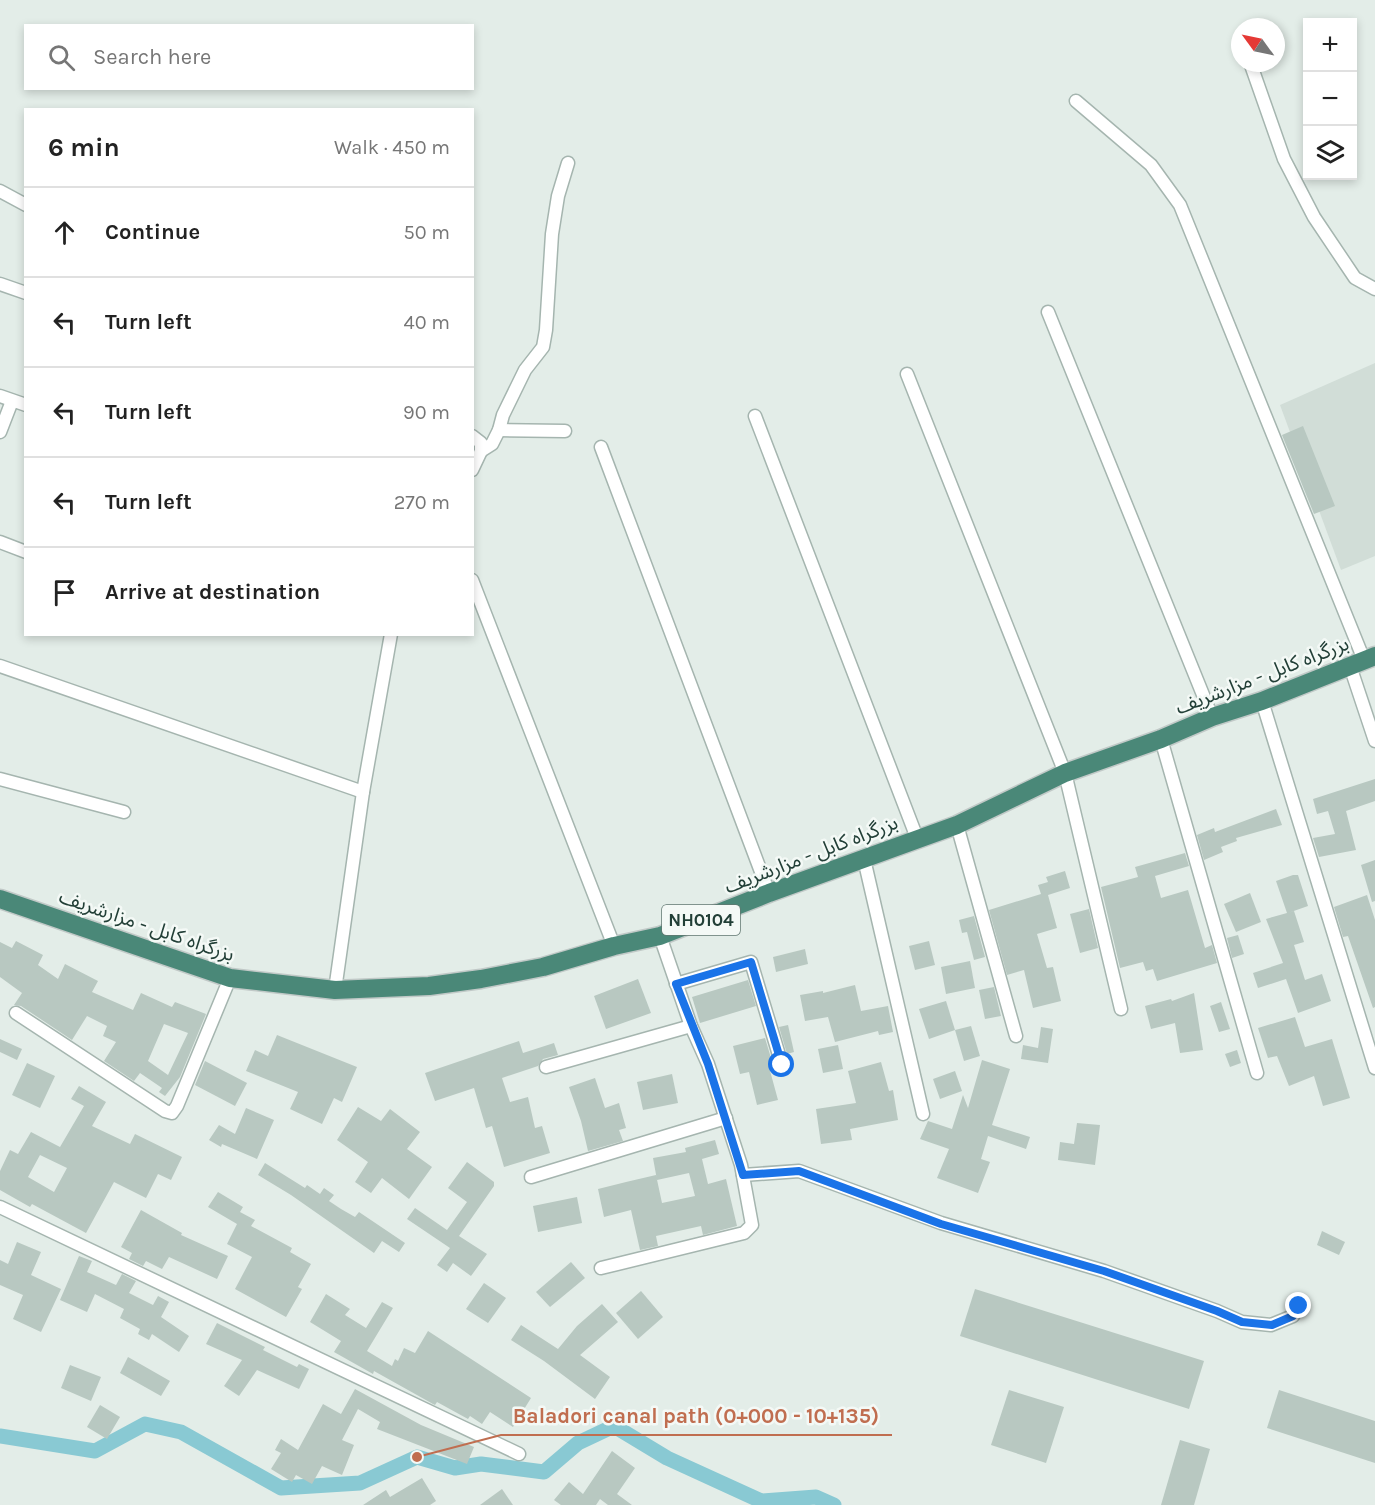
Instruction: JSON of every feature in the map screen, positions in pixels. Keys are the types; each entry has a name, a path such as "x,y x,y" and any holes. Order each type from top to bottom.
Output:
{"highway":[{"name":"بزرگراه کابل - مزارشریف","path":"0,898 231,978 335,990 429,986 481,979 543,967 614,946 660,936 769,893 957,825 1065,773 1161,739 1212,717 1262,701 1363,661"}],"street":[{"path":"1253,72 1284,159 1314,217 1355,278 1375,289"},
{"path":"1076,101 1151,165 1180,206 1363,661 1375,741"},
{"path":"481,451 492,444 525,370 543,347 552,234 558,196 568,163"},
{"path":"0,191 24,204"},
{"path":"0,284 24,292"},
{"path":"1048,312 1212,717"},
{"path":"907,374 1065,773 1121,1009"},
{"path":"0,432 6,398 24,404"},
{"path":"755,416 917,838"},
{"path":"499,430 565,431"},
{"path":"474,438 481,443 481,451 474,466"},
{"path":"601,447 769,893"},
{"path":"0,542 24,551"},
{"path":"474,585 614,946"},
{"path":"335,990 363,792 391,636"},
{"path":"0,666 363,792"},
{"path":"1262,701 1375,1068"},
{"path":"1161,739 1257,1073"},
{"path":"0,779 124,812"},
{"path":"957,825 1016,1036"},
{"path":"864,859 923,1114"},
{"path":"601,1268 744,1233 752,1225 743,1175 726,1118 660,936"},
{"path":"676,984 751,962 782,1065"},
{"path":"16,1013 165,1111 172,1113 231,978"},
{"path":"546,1066 691,1026"},
{"path":"531,1177 726,1118"},
{"path":"743,1175 799,1171 941,1224 1104,1271 1242,1322 1272,1325 1293,1316 1299,1306"},
{"path":"0,1207 519,1454"}],"shaded area":[{"path":"1375,363 1375,556 1341,570 1280,405"}],"building":[{"path":"1303,426 1335,506 1314,514 1282,435"},
{"path":"1375,779 1375,801 1346,811 1356,850 1319,857 1313,838 1335,834 1328,811 1317,814 1313,799"},
{"path":"1276,809 1282,825 1236,838 1237,841 1221,847 1223,852 1204,860 1197,835 1214,828 1215,832"},
{"path":"1185,853 1189,866 1155,876 1161,898 1188,890 1205,948 1212,945 1217,963 1157,981 1153,969 1146,971 1143,962 1120,968 1101,887 1138,877 1135,867"},
{"path":"1375,860 1375,901 1372,902 1361,865"},
{"path":"1065,871 1070,888 1048,895 1057,928 1037,934 1047,968 1053,967 1061,1001 1033,1008 1024,970 1007,975 989,910 1041,894 1038,885 1048,882 1046,877"},
{"path":"1298,875 1308,906 1288,913 1294,911 1304,942 1294,945 1305,980 1322,974 1331,1001 1298,1013 1286,979 1258,988 1253,973 1283,963 1266,919 1287,913 1276,881"},
{"path":"1250,893 1261,922 1236,932 1224,904"},
{"path":"1367,895 1375,920 1375,1007 1373,1008 1348,936 1343,937 1334,907"},
{"path":"1089,909 1098,948 1080,953 1070,914"},
{"path":"974,916 985,957 974,960 967,932 962,933 959,920"},
{"path":"1238,935 1244,954 1232,958 1227,938"},
{"path":"16,941 43,955 38,965 58,979 65,964 98,981 92,992 133,1010 141,993 172,1007 175,1002 206,1014 180,1077 165,1096 159,1092 162,1088 140,1073 134,1081 104,1061 116,1042 103,1036 107,1026 87,1016 72,1040 21,1006 14,1005 22,993 0,977 0,942 12,948","holes":["164,1024 188,1033 168,1075 148,1061"]},
{"path":"929,941 935,965 915,970 909,946"},
{"path":"805,949 808,964 776,972 773,957"},
{"path":"970,961 975,988 946,994 941,967"},
{"path":"638,979 651,1013 606,1029 594,996"},
{"path":"748,980 756,1006 700,1023 692,997"},
{"path":"855,985 861,1011 888,1006 893,1032 879,1035 878,1031 835,1042 828,1017 805,1021 800,995 823,991 823,993"},
{"path":"994,987 1001,1016 985,1019 979,990"},
{"path":"1194,993 1203,1050 1180,1053 1175,1023 1151,1029 1145,1006 1171,999 1172,1001"},
{"path":"946,1001 955,1030 929,1039 919,1009"},
{"path":"1221,1002 1230,1029 1219,1032 1210,1006"},
{"path":"1295,1017 1305,1047 1332,1039 1350,1098 1323,1106 1314,1076 1289,1086 1277,1056 1268,1058 1258,1028"},
{"path":"788,1025 794,1052 787,1054 779,1027"},
{"path":"971,1026 980,1056 964,1061 955,1030"},
{"path":"1041,1027 1053,1029 1048,1063 1021,1059 1023,1045 1038,1048"},
{"path":"277,1035 357,1067 342,1102 334,1098 322,1124 290,1109 298,1092 246,1071 255,1050 268,1056"},
{"path":"765,1038 771,1058 772,1066 769,1067 778,1100 757,1105 749,1072 740,1074 733,1046"},
{"path":"0,1039 22,1049 17,1060 0,1052"},
{"path":"519,1041 523,1053 554,1043 558,1055 543,1059 538,1066 502,1078 510,1102 528,1097 535,1128 542,1126 550,1153 504,1167 492,1126 486,1128 474,1088 435,1101 425,1073"},
{"path":"838,1045 843,1069 823,1073 818,1049"},
{"path":"1237,1050 1241,1063 1230,1067 1225,1054"},
{"path":"982,1060 1010,1069 992,1125 1030,1137 1026,1149 988,1136 981,1159 990,1162 978,1193 937,1178 949,1149 920,1139 928,1121 952,1129 963,1095 968,1108"},
{"path":"205,1061 247,1083 235,1106 195,1085"},
{"path":"881,1062 889,1091 893,1090 898,1120 850,1129 852,1140 821,1144 816,1109 856,1103 848,1071"},
{"path":"27,1063 55,1076 40,1108 12,1095"},
{"path":"955,1071 962,1091 940,1099 933,1079"},
{"path":"672,1074 678,1103 643,1110 637,1082"},
{"path":"595,1078 605,1108 619,1103 626,1128 619,1130 623,1141 588,1151 581,1121 569,1087"},
{"path":"79,1086 106,1102 92,1126 130,1144 135,1134 182,1157 171,1180 158,1174 146,1198 114,1182 86,1233 0,1190 0,1171 10,1150 18,1154 31,1132 60,1147 84,1106 71,1099","holes":["40,1155 67,1168 54,1192 28,1177"]},
{"path":"358,1107 381,1121 390,1109 420,1132 407,1149 432,1167 409,1199 382,1178 371,1193 355,1182 368,1162 337,1140"},
{"path":"246,1108 274,1120 257,1159 222,1144 221,1147 209,1140 219,1125 235,1134"},
{"path":"1077,1123 1100,1125 1095,1165 1058,1160 1060,1142 1074,1144"},
{"path":"715,1140 719,1154 702,1159 708,1184 726,1179 737,1226 703,1235 701,1226 656,1236 658,1246 640,1250 631,1210 604,1217 598,1189 656,1175 657,1178 653,1158 686,1152 685,1148","holes":["689,1173 695,1196 662,1203 657,1180"]},
{"path":"467,1162 494,1182 494,1186 459,1236 487,1254 471,1276 453,1263 447,1272 437,1265 450,1248 407,1219 415,1208 447,1230 467,1202 448,1188"},
{"path":"265,1163 305,1188 307,1185 320,1194 324,1188 334,1195 329,1201 355,1217 359,1212 405,1243 399,1252 382,1241 374,1253 291,1195 258,1175"},
{"path":"218,1192 243,1207 240,1212 255,1220 251,1226 292,1248 290,1252 311,1264 298,1287 302,1289 286,1317 235,1289 252,1257 227,1244 237,1224 208,1207"},
{"path":"577,1197 582,1223 538,1232 533,1206"},
{"path":"141,1210 182,1233 181,1235 228,1256 217,1279 169,1257 162,1269 146,1261 143,1266 129,1259 132,1253 121,1247"},
{"path":"1322,1231 1345,1242 1339,1255 1317,1245"},
{"path":"17,1242 41,1252 31,1275 61,1289 41,1332 13,1319 23,1295 0,1285 0,1260 8,1264"},
{"path":"79,1256 92,1261 87,1272 116,1285 122,1274 136,1281 129,1293 153,1305 158,1296 169,1302 161,1317 189,1336 179,1352 152,1334 149,1340 138,1334 140,1329 120,1318 124,1309 95,1294 87,1312 60,1300"},
{"path":"571,1262 585,1278 550,1307 536,1292"},
{"path":"484,1283 506,1298 488,1323 466,1309"},
{"path":"975,1289 1204,1361 1189,1409 960,1336"},
{"path":"641,1291 663,1317 638,1339 616,1313"},
{"path":"326,1294 350,1309 345,1315 366,1328 382,1302 393,1308 367,1351 392,1366 395,1359 398,1361 404,1348 415,1353 428,1331 531,1398 513,1427 490,1412 482,1424 470,1416 468,1419 437,1402 435,1405 374,1371 373,1374 334,1352 341,1341 310,1322"},
{"path":"602,1304 618,1322 580,1355 610,1377 595,1399 511,1340 521,1325 558,1349 577,1326"},
{"path":"217,1323 265,1347 263,1350 297,1367 299,1364 309,1369 299,1389 257,1370 239,1396 224,1386 242,1360 206,1344"},
{"path":"128,1357 170,1381 161,1396 120,1373"},
{"path":"70,1365 101,1377 91,1401 61,1388"},
{"path":"355,1389 421,1425 474,1447 467,1464 377,1429 380,1422 358,1409 342,1440 354,1445 342,1475 322,1466 312,1484 296,1475 292,1482 271,1469 281,1453 275,1450 281,1439 298,1450 323,1404 341,1414"},
{"path":"1009,1390 1064,1407 1046,1463 991,1445"},
{"path":"1279,1390 1375,1421 1375,1463 1267,1428"},
{"path":"100,1405 120,1417 107,1439 87,1427"},
{"path":"1180,1440 1210,1449 1194,1505 1161,1505"},
{"path":"612,1451 635,1468 617,1494 632,1505 608,1505 600,1499 596,1505 561,1505 554,1500 569,1482 583,1494"},
{"path":"422,1478 436,1501 430,1505 363,1505 386,1490 390,1497"},
{"path":"502,1489 513,1505 480,1505"}],"waterway":[{"path":"0,1436 95,1451 145,1424 181,1432 281,1488 360,1483 417,1457 455,1468 481,1464 544,1472 578,1443 614,1426 667,1458 761,1501 816,1497 834,1505"}],"place":[{"name":"Baladori canal path (0+000 - 10+135)","path":"417,1457"}],"route":[{"path":"782,1065 751,962 676,984 708,1064 743,1175 799,1171 941,1224 1104,1271 1242,1322 1272,1325 1293,1316 1299,1306"}]}
